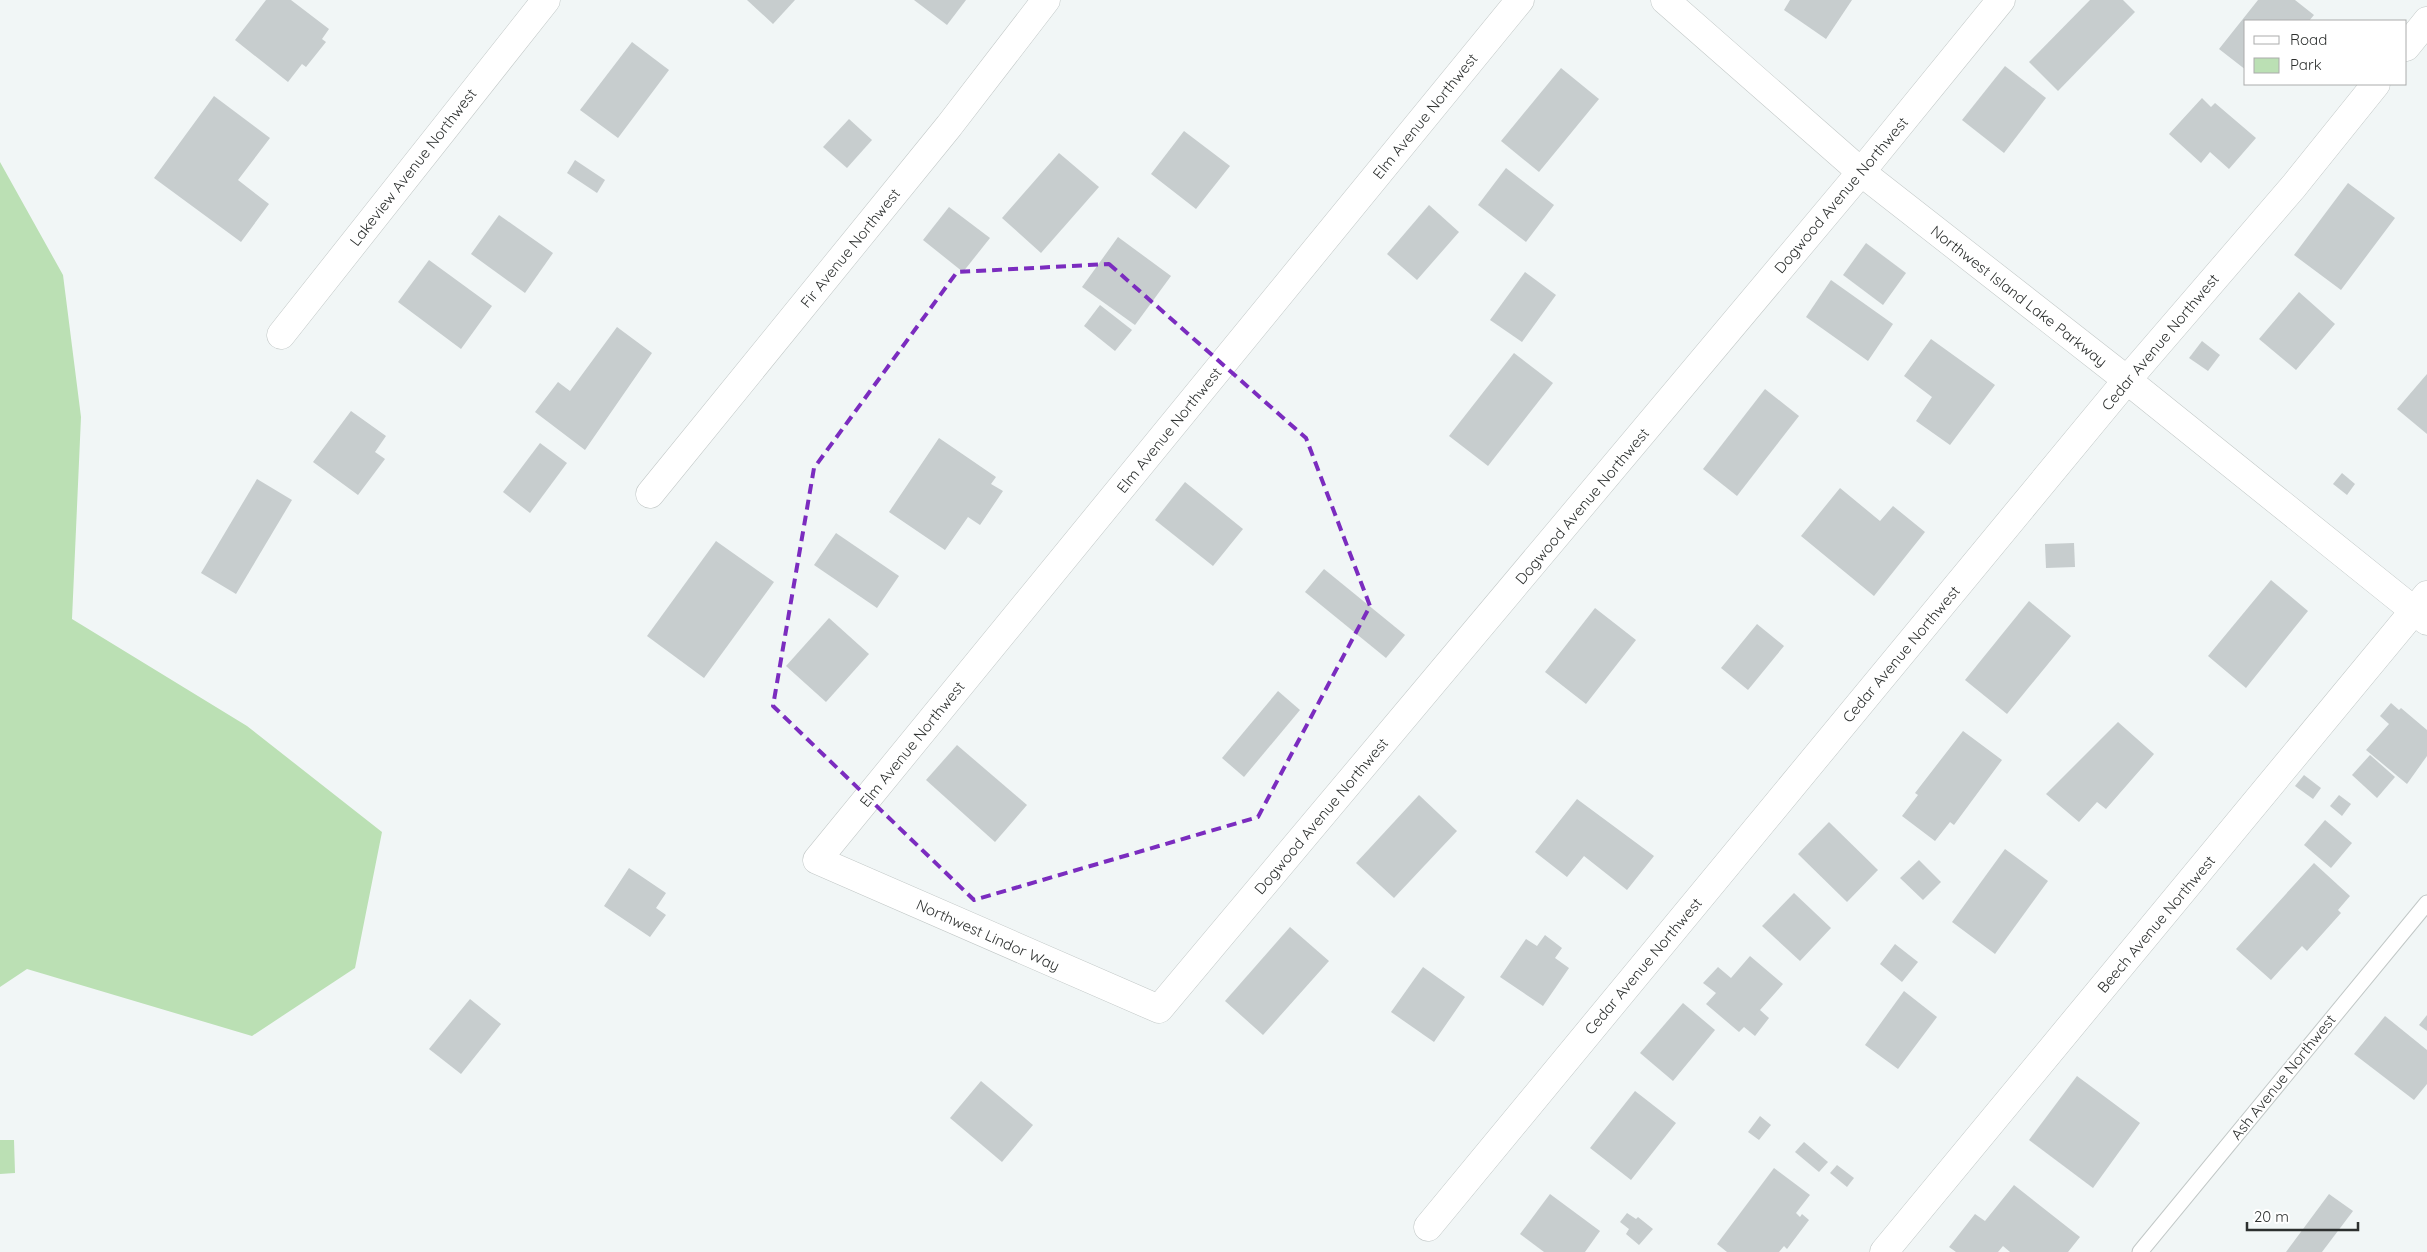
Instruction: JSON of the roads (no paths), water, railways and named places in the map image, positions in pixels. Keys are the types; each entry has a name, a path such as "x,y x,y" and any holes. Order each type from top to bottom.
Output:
{"street":[{"name":"Lakeview Avenue Northwest","path":"281,335 546,0"},
{"name":"Fir Avenue Northwest","path":"650,494 949,126 1046,0"},
{"name":"Elm Avenue Northwest","path":"817,860 1520,0"},
{"name":"Northwest Island Lake Parkway","path":"1665,0 1861,172 2423,609"},
{"name":"Dogwood Avenue Northwest","path":"1159,1009 1861,172 2001,0"},
{"path":"2407,46 2427,21"},
{"name":"Cedar Avenue Northwest","path":"1428,1227 2127,380 2294,186 2375,85"},
{"name":"Beech Avenue Northwest","path":"1884,1252 2423,609"},
{"name":"Northwest Lindor Way","path":"817,860 1159,1009"}],"lane":[{"name":"Ash Avenue Northwest","path":"2140,1252 2427,903"}]}
